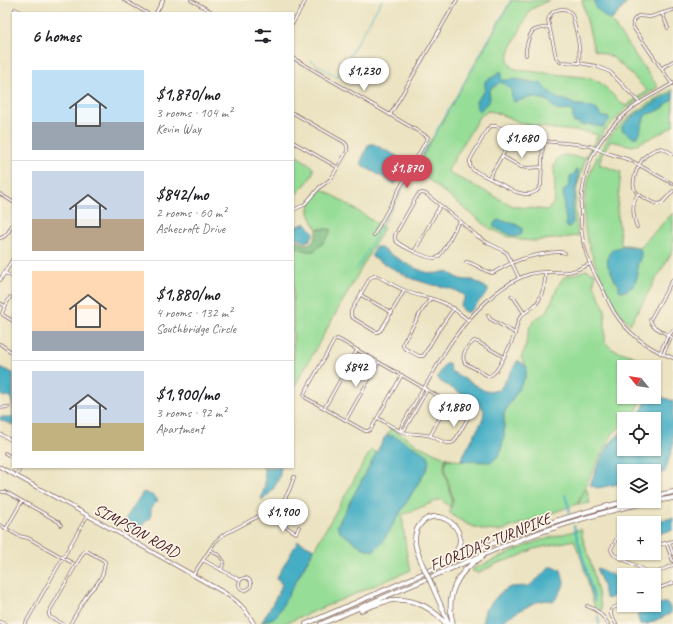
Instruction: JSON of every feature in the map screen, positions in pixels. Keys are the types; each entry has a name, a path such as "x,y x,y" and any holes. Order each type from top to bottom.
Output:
{"highway":[{"path":"661,495 673,492"},
{"name":"FLORIDA'S TURNPIKE","path":"321,624 527,537 605,512 673,498"},
{"name":"FLORIDA'S TURNPIKE","path":"306,624 525,531 575,514 617,504"},
{"path":"412,578 443,562 454,554 460,539 459,533 453,524 448,520 438,517 431,517 421,524 415,535 416,548 424,566 431,583 448,624"},
{"path":"453,624 451,612 452,595 458,579 463,572 469,566 485,556 527,537"},
{"path":"334,619 379,603 400,600 413,602 426,607 448,624"}],"main road":[{"name":"SIMPSON ROAD","path":"0,467 233,598 248,613 254,624"}],"street":[{"path":"124,0 145,12"},
{"path":"157,12 163,0"},
{"path":"191,0 212,12"},
{"path":"294,20 306,0"},
{"path":"390,115 457,0"},
{"path":"579,64 580,46 572,14 570,10 561,8 548,17 549,27 558,60 560,62 596,66 610,72 640,103"},
{"path":"16,9 21,12"},
{"path":"673,10 650,17 638,16 634,18 632,23 633,27 673,84 640,103 624,115 608,132 596,149 586,172 580,202 584,248 590,264 614,311 622,323 642,342 673,358"},
{"path":"662,13 668,28"},
{"path":"526,55 525,52 532,31 549,27"},
{"path":"294,59 428,137 374,235"},
{"path":"662,68 673,61"},
{"path":"294,114 346,143 348,149 331,179 317,190 304,205 294,210"},
{"path":"543,141 541,185 536,191 530,194 516,192 473,170 470,166 470,160 487,130 491,126 496,126 514,135 543,141 587,145 624,157 673,184"},
{"path":"489,178 514,135"},
{"path":"294,143 338,167"},
{"path":"673,148 672,153 662,148 646,154 634,176 634,188 638,194 658,204 662,203 673,191"},
{"path":"501,156 525,168 542,167"},
{"path":"0,194 12,201"},
{"path":"460,221 438,258 434,259 425,257 414,252 397,241 395,238 395,235 419,194 426,194 460,221 477,236 507,253 519,278"},
{"path":"637,227 634,220 633,206 634,199 638,194"},
{"path":"414,252 440,205"},
{"path":"0,238 5,236 12,226"},
{"path":"466,262 488,272 494,273 523,258 556,252 565,253"},
{"path":"0,280 12,261"},
{"path":"400,431 422,390 452,341 468,320 495,294 507,284 531,273 568,272 590,264"},
{"path":"504,357 474,341 463,355 463,359 465,363 488,376 494,374 504,357 511,345 520,317 539,300 546,278 545,272"},
{"path":"5,273 12,276"},
{"path":"404,291 381,330 378,332 353,318 350,314 370,278 377,276 404,291 430,299 439,300 454,308 468,320"},
{"path":"670,337 653,326 650,320 673,279"},
{"path":"361,295 392,312"},
{"path":"511,296 524,313"},
{"path":"10,297 2,313 12,320"},
{"path":"430,299 403,343 404,348 419,356 424,355 454,308"},
{"path":"0,303 5,306"},
{"path":"488,315 490,319 515,333"},
{"path":"661,353 673,330"},
{"path":"378,418 408,434 421,434 452,443 468,418 466,411 337,339 334,341 304,395 306,398 325,407 368,432 378,418 402,376"},
{"path":"0,344 12,352"},
{"path":"325,407 357,350"},
{"path":"346,420 379,362"},
{"path":"400,431 405,429 415,412 426,392 424,388"},
{"path":"430,436 448,402"},
{"path":"0,408 8,407"},
{"path":"411,410 415,412"},
{"path":"1,435 12,440"},
{"path":"5,453 12,457"},
{"path":"16,476 20,468"},
{"path":"193,575 215,542 222,535 281,504 294,477"},
{"path":"2,492 6,492 59,522 61,526"},
{"path":"6,529 22,501"},
{"path":"269,511 275,520 296,533 299,527"},
{"path":"25,624 87,516"},
{"path":"0,525 19,536 28,538 76,565"},
{"path":"617,538 612,552 617,556"},
{"path":"661,544 673,541"},
{"path":"668,543 673,554"},
{"path":"668,543 673,561"},
{"path":"210,549 222,558 224,562 221,570"},
{"path":"62,624 50,617 49,612 82,553 85,551 103,560 103,574 85,598 70,624"},
{"path":"203,560 240,580 248,578 251,583 250,587 247,590 243,589 240,586 240,580"},
{"path":"624,560 649,572 658,572 673,565"},
{"path":"661,587 673,582"},
{"path":"587,606 598,611 608,624"},
{"path":"616,624 611,615 611,610 617,606"},
{"path":"0,622 4,624"}],"green space":[{"path":"512,0 549,0 530,10 510,50 508,61 511,67 519,70 591,78 602,84 626,106 647,91 612,57 594,50 582,0 630,0 611,21 658,87 626,109 604,131 584,163 577,188 575,209 578,236 535,241 520,240 506,236 489,228 415,169","holes":["488,111 495,112 524,124 587,132 598,135 585,158 564,155 557,158 554,167 554,202 548,210 513,206 449,173 448,170 479,117"]},
{"path":"673,89 673,126 633,146 610,141 602,154 599,164 621,172 617,208 621,245 640,247 673,213 673,250 630,324 620,313 613,301 597,268 590,249 586,236 584,216 586,189 594,162 600,150 616,129 650,102"},
{"path":"294,155 307,162 313,169 309,180 294,196"},
{"path":"322,189 384,228 294,387 294,246 316,250 328,237 327,229 317,229 309,211 313,198"},
{"path":"317,229 331,229 328,237 314,251 306,251 294,246 294,238 305,244 308,244 312,241"},
{"path":"586,270 595,273 594,285 605,310 605,342 612,349 640,360 617,360 617,404 639,404 637,410 635,412 617,412 617,430 612,435 594,468 577,504 500,531 486,530 467,524 450,513 453,499 445,470 446,459 471,462 504,438 504,413 527,367 521,358 529,329 534,320 547,312 559,284 564,277"},
{"path":"391,428 419,446 450,459 445,459 444,470 452,499 450,508 441,499 402,515 407,557 411,570 286,623 261,624 276,616 371,450 377,453 337,526 363,548 412,493 428,467 428,455 386,437"},
{"path":"586,487 590,503 578,505"},
{"path":"581,529 602,610 596,612 582,561 574,540 534,549 478,573 472,571 473,569 535,542"}],"water":[{"path":"594,0 629,0 612,19 607,19 599,10 596,9"},
{"path":"500,71 502,72 501,78 503,80 514,79 540,83 558,99 563,99 576,105 593,108 597,110 601,116 609,118 609,120 603,127 588,124 582,126 577,122 574,123 571,111 556,110 550,102 537,98 530,98 514,102 509,87 500,82 496,86 492,87 489,92 489,102 479,111 477,109 476,101 485,90 485,81 495,76"},
{"path":"673,92 673,98 663,108 645,116 639,135 634,138 622,130 622,126 633,116"},
{"path":"374,144 396,156 407,165 395,184 363,166 361,163 368,145"},
{"path":"576,170 578,170 579,176 573,204 573,223 567,227 563,191 569,185 570,177"},
{"path":"499,220 522,228 521,235 515,237 494,227 495,222"},
{"path":"306,223 314,233 310,240 305,242 294,236 294,228"},
{"path":"624,246 639,248 641,251 641,256 637,266 638,274 634,286 626,291 621,291 619,290 619,284 615,281 608,267 608,255 612,250"},
{"path":"376,247 379,247 424,272 440,273 446,271 460,279 473,280 488,289 488,292 468,313 462,310 460,305 464,299 464,295 452,289 410,278 372,257"},
{"path":"518,360 527,367 525,378 504,413 504,438 500,454 492,462 460,461 483,419 484,410 479,404 438,380 438,376 445,364 449,364 451,371 485,391 499,390"},
{"path":"0,367 12,373 12,407 11,398 7,396 3,397 1,394"},
{"path":"661,397 673,401 673,446 665,472 661,473 661,464 617,464 617,484 597,488 590,485 607,448 617,437 617,456 661,456 661,412 640,412 645,404 661,404"},
{"path":"12,416 12,425 0,420 0,417"},
{"path":"389,435 394,436 428,455 428,467 382,543 372,551 363,548 340,532 337,526 385,437"},
{"path":"263,468 281,468 275,486 262,500 265,484"},
{"path":"143,492 152,495 158,501 152,506 149,519 144,523 141,531 136,532 122,524"},
{"path":"673,518 673,530 661,533 661,520"},
{"path":"298,541 314,549 276,617 262,622 282,584 276,579"},
{"path":"549,567 561,570 564,581 559,595 554,601 545,600 534,603 508,617 503,624 482,624 485,610 500,593 510,587 529,586"},
{"path":"598,568 617,578 617,595 608,599 606,598 597,569"},
{"path":"666,603 669,605 672,612 647,624 640,624 637,615 644,612 661,612 661,604"}],"waterway":[{"path":"310,60 337,77 382,0"},
{"path":"433,137 511,0"},
{"path":"356,271 431,139"},
{"path":"565,495 570,512"},
{"path":"574,526 595,601"},
{"path":"598,616 599,624"}]}
